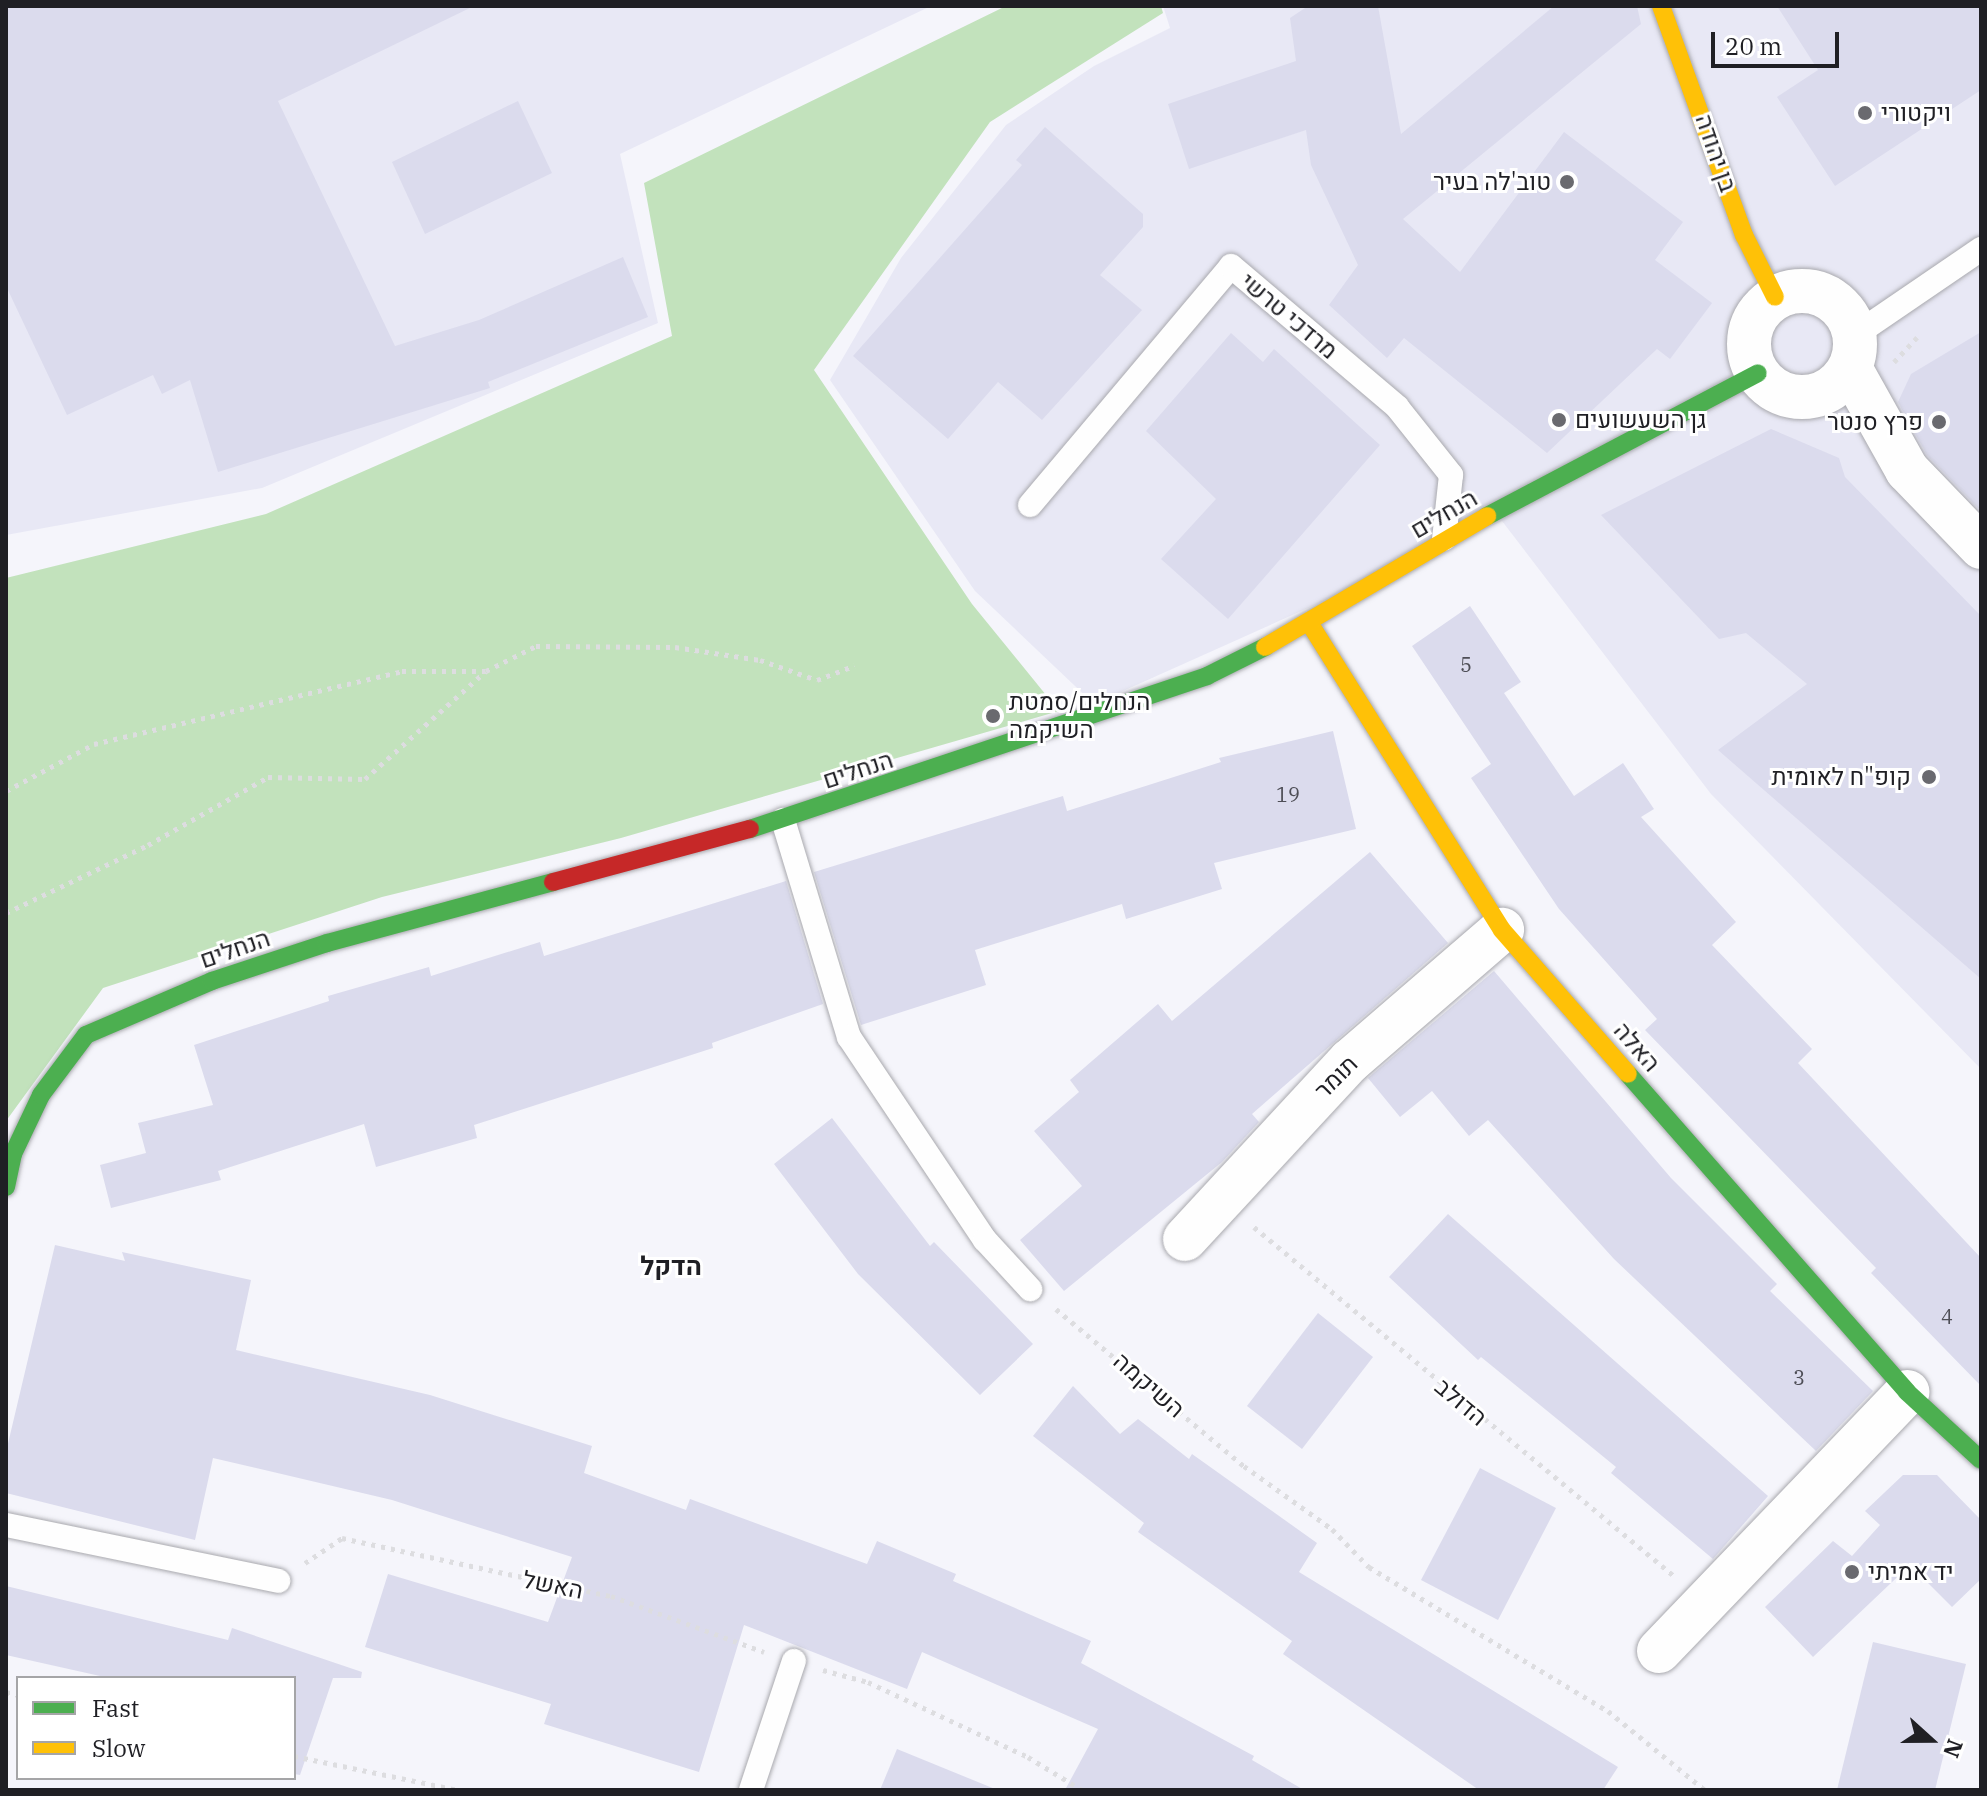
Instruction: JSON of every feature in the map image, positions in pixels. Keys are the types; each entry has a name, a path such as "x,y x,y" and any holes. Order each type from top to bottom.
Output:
{"street":[{"name":"בן יהודה","path":"1661,6 1744,235 1775,297"},
{"path":"1856,366 1839,383 1806,397 1779,391 1758,373 1751,358 1751,331 1763,308 1775,297 1793,291 1826,295 1840,305 1856,366 1907,470 1981,547"},
{"name":"הנחלים","path":"6,1187 13,1154 41,1095 86,1035 212,981 327,943 783,820 1207,676 1310,624 1444,539 1758,373"},
{"name":"האלה","path":"1310,624 1502,930 1907,1392 1981,1460"},
{"name":"תומר","path":"1185,1239 1350,1061 1502,930"},
{"path":"1659,1651 1907,1392"}],"lane":[{"path":"1856,366 1981,249"},
{"name":"מרדכי טרשי","path":"1030,505 1231,266 1397,407 1451,475 1444,539"},
{"path":"783,820 849,1037 985,1240 1030,1289"},
{"path":"6,1525 278,1581"},
{"path":"751,1790 794,1661"}],"path":[{"path":"1856,366 1925,328"},
{"path":"6,913 148,845 268,777 365,779 486,671 536,646 675,647 760,660 817,680 854,666"},
{"path":"6,791 94,744 402,671 486,671"},
{"name":"הדולב","path":"1220,1199 1706,1602"},
{"name":"השיקמה","path":"1030,1289 1244,1466 1332,1529 1369,1567 1608,1711 1705,1790"},
{"name":"האשל","path":"278,1581 342,1538 611,1596 794,1661 868,1682 1028,1757 1082,1790"},
{"path":"296,1756 458,1790"}],"shaded area":[{"path":"6,6 931,6 620,154 658,323 262,488 6,535"},
{"path":"1163,6 1981,6 1981,1069 1711,794 1502,521 1094,704 975,591 830,380 901,258 1006,125 1094,66 1170,28"}],"green space":[{"path":"1006,6 1161,6 1163,13 990,122 814,370 972,604 1059,711 621,838 382,897 103,988 6,1121 6,578 266,514 672,336 644,183"}],"building":[{"path":"6,6 474,6 278,101 395,346 479,320 623,257 648,317 488,382 490,388 218,472 190,380 162,394 153,375 67,415 6,286"},
{"path":"1308,6 1378,6 1401,134 1554,6 1637,6 1641,24 1403,219 1460,272 1564,132 1683,222 1655,260 1712,303 1670,359 1657,349 1547,453 1404,338 1387,358 1329,305 1358,265 1311,165 1306,130 1189,169 1168,104 1296,61 1290,18"},
{"path":"1777,6 1981,6 1981,90 1835,186 1777,97 1818,70"},
{"path":"518,101 552,173 425,234 392,162"},
{"path":"1045,127 1143,214 1143,227 1100,275 1142,310 1042,420 998,382 948,439 853,356 1022,165 1016,160"},
{"name":"פרץ סנטר","path":"1981,332 1981,511 1927,455 1898,402 1911,374"},
{"path":"1231,333 1263,362 1274,349 1380,445 1228,619 1161,559 1216,499 1146,431"},
{"path":"1771,429 1839,458 1845,477 1981,616 1981,979 1718,750 1807,684 1746,633 1719,639 1601,515"},
{"path":"1470,606 1521,682 1504,693 1574,796 1623,763 1654,809 1641,817 1736,922 1712,945 1812,1049 1798,1063 1981,1258 1981,1386 1871,1273 1876,1268 1645,1030 1657,1019 1559,909 1471,778 1491,764 1412,646"},
{"path":"1333,731 1356,829 1214,863 1222,889 1126,919 1122,904 975,950 986,985 861,1025 814,872 1063,796 1067,811 1221,762 1219,758"},
{"path":"1370,852 1448,943 1252,1114 1259,1122 1222,1162 1064,1291 1020,1240 1082,1186 1034,1131 1079,1092 1070,1080 1158,1004 1172,1021"},
{"path":"786,881 823,1004 712,1043 713,1048 474,1125 477,1138 376,1167 364,1124 218,1171 221,1180 111,1208 100,1165 146,1153 138,1123 213,1105 194,1045 329,1001 328,996 429,967 431,976 540,942 544,956"},
{"path":"1494,971 1671,1178 1777,1284 1770,1291 1873,1391 1816,1451 1614,1259 1488,1120 1469,1136 1432,1091 1400,1117 1368,1078"},
{"path":"832,1118 930,1246 934,1242 1033,1344 980,1395 858,1274 774,1164"},
{"path":"1448,1214 1768,1496 1713,1559 1611,1473 1616,1467 1481,1357 1478,1360 1389,1277"},
{"path":"55,1245 125,1261 122,1252 251,1280 236,1350 430,1395 592,1446 584,1473 686,1510 690,1499 867,1564 877,1541 956,1574 953,1581 1091,1641 1081,1663 1254,1756 1252,1760 1304,1790 1065,1790 1098,1729 922,1652 907,1689 744,1625 699,1772 544,1724 551,1704 365,1647 388,1574 548,1622 572,1557 392,1500 213,1458 195,1540 6,1493 6,1452"},
{"path":"1318,1313 1373,1357 1302,1449 1247,1406"},
{"path":"1073,1386 1120,1434 1138,1419 1189,1459 1192,1454 1317,1543 1299,1572 1618,1767 1603,1790 1479,1790 1283,1654 1292,1641 1138,1532 1144,1523 1033,1436"},
{"path":"1480,1468 1556,1508 1498,1620 1421,1580"},
{"name":"יד אמיתי","path":"1903,1475 1937,1475 1981,1520 1981,1579 1952,1607 1910,1565 1813,1657 1765,1607 1833,1541 1852,1556 1880,1525 1865,1511"},
{"path":"6,1586 228,1640 232,1628 362,1672 361,1678 333,1678 300,1775 296,1774 296,1676 100,1676 6,1655"},
{"path":"1873,1642 1966,1664 1935,1790 1837,1790"},
{"path":"897,1749 995,1789 995,1790 880,1790"}],"traffic: fast":[{"path":"1487,516 1758,373"},
{"path":"750,829 1207,676 1265,647"},
{"path":"6,1187 13,1154 41,1095 86,1035 212,981 327,943 553,882"},
{"path":"1628,1074 1907,1392 1981,1460"}],"traffic: slow":[{"path":"1661,6 1744,235 1775,297"},
{"path":"1265,647 1487,516"},
{"path":"1310,624 1502,930 1628,1074"}],"traffic: jam":[{"path":"553,882 750,829"}],"place":[{"name":"ויקטורי","path":"1865,113"},
{"name":"טוב'לה בעיר","path":"1567,182"},
{"name":"גן השעשועים","path":"1559,420"},
{"name":"פרץ סנטר","path":"1939,422"},
{"name":"הנחלים/סמטת השיקמה","path":"993,716"},
{"name":"קופ\"ח לאומית","path":"1929,777"},
{"name":"יד אמיתי","path":"1852,1572"}],"district":[{"name":"הדקל","path":"671,1266"}]}
